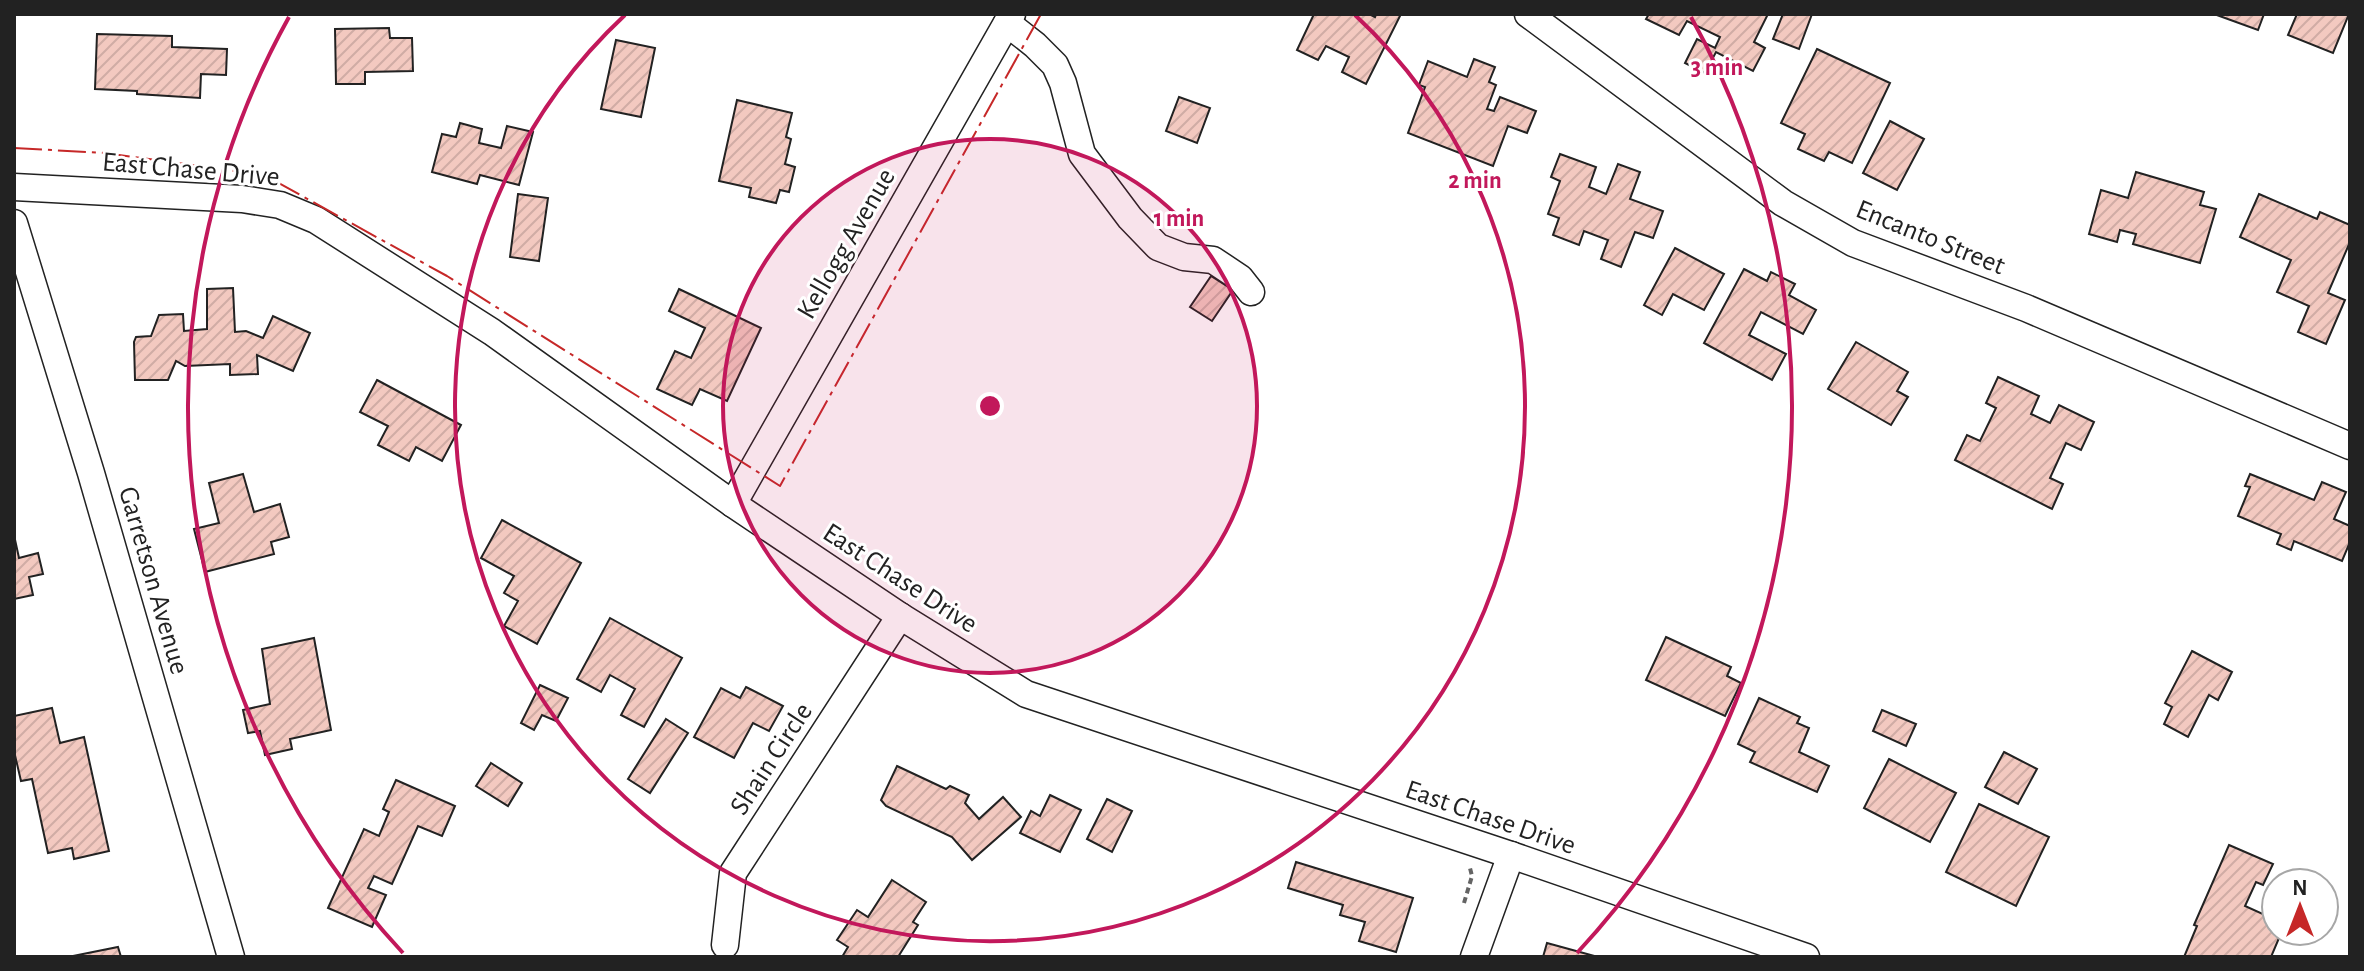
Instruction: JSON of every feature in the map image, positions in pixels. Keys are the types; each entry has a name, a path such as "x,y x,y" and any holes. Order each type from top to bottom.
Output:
{"street":[{"name":"Encanto Street","path":"1528,14 1783,203 1853,243 2026,308 2350,446"},
{"path":"1010,19 1055,65 1063,83 1082,154 1130,218 1158,247 1184,257 1213,260 1240,278 1251,292"},
{"name":"Kellogg Avenue","path":"733,504 1010,19"},
{"name":"East Chase Drive","path":"14,187 242,199 280,205 316,220 492,332 733,504 900,616 1026,694 1806,957"},
{"name":"Garretson Avenue","path":"14,223 91,473 231,957"},
{"name":"Shain Circle","path":"725,945 733,873 900,616"},
{"path":"1474,957 1511,855"}],"building":[{"path":"1314,14 1369,14 1375,17 1376,14 1401,14 1366,84 1342,72 1349,57 1326,46 1318,60 1297,50"},
{"path":"1649,14 1768,14 1754,42 1765,48 1753,71 1716,52 1705,73 1685,63 1697,39 1715,48 1720,37 1687,21 1679,35 1646,19"},
{"path":"1783,14 1812,14 1799,49 1773,39"},
{"path":"2214,14 2264,14 2258,30"},
{"path":"2297,14 2349,14 2333,53 2288,35"},
{"path":"389,28 390,38 412,38 413,71 365,72 365,84 336,84 335,29"},
{"path":"97,34 172,36 172,47 227,49 226,75 201,74 200,98 95,89"},
{"path":"616,40 655,48 641,117 601,109"},
{"path":"1817,49 1890,83 1852,163 1829,152 1824,161 1798,149 1805,134 1781,123"},
{"path":"1474,59 1495,67 1489,82 1496,85 1487,109 1494,111 1500,97 1536,111 1527,133 1508,126 1493,166 1408,133 1425,87 1419,85 1428,61 1467,77"},
{"path":"1179,97 1210,108 1197,143 1166,131"},
{"path":"737,100 792,113 786,137 791,139 785,164 795,167 789,192 780,190 776,203 749,197 751,188 719,181"},
{"path":"1890,121 1924,139 1897,190 1863,173"},
{"path":"460,123 482,129 479,143 501,148 507,126 533,132 519,185 480,175 477,184 432,172 442,134 456,137"},
{"path":"1560,154 1596,167 1589,187 1606,194 1618,164 1640,172 1630,199 1663,211 1653,238 1635,232 1621,267 1601,259 1608,240 1584,231 1579,245 1553,235 1559,218 1548,214 1560,181 1551,177"},
{"path":"2136,172 2204,192 2200,205 2216,209 2200,263 2133,244 2136,234 2120,230 2117,242 2089,234 2101,190 2128,198"},
{"path":"518,194 548,198 539,261 510,257"},
{"path":"2259,194 2317,219 2320,212 2350,225 2350,242 2328,293 2345,300 2326,344 2298,332 2309,306 2277,292 2291,260 2240,237"},
{"path":"1675,248 1724,274 1704,310 1673,294 1662,315 1644,305"},
{"path":"1744,269 1767,281 1771,272 1795,284 1789,295 1816,310 1803,334 1761,312 1749,335 1786,354 1772,380 1704,343"},
{"path":"1211,276 1233,290 1212,321 1190,307"},
{"path":"233,288 235,332 246,331 263,338 273,316 310,333 293,371 257,355 258,374 230,375 230,364 185,366 176,361 168,380 135,380 134,342 136,337 151,336 159,315 183,314 184,331 207,329 207,289"},
{"path":"679,289 761,328 727,401 700,389 692,405 657,389 675,351 691,358 705,328 669,311"},
{"path":"1856,342 1908,372 1897,391 1908,397 1891,425 1828,389"},
{"path":"1998,377 2039,396 2031,414 2050,423 2059,405 2094,422 2081,450 2066,443 2050,478 2063,484 2052,509 1955,460 1967,435 1980,441 1996,408 1986,403"},
{"path":"377,380 461,425 442,461 416,447 409,461 378,445 388,426 360,412"},
{"path":"243,474 254,512 280,504 289,537 271,542 274,554 205,572 194,529 219,523 209,483"},
{"path":"2250,474 2314,500 2322,482 2346,492 2334,519 2350,526 2350,542 2342,561 2294,541 2291,550 2277,544 2281,534 2238,516 2250,487 2245,486"},
{"path":"502,520 581,563 537,644 504,626 518,601 504,593 514,576 481,558"},
{"path":"14,535 19,558 38,553 43,574 29,577 33,595 14,599"},
{"path":"610,618 682,658 644,727 621,715 635,689 610,675 601,692 577,679"},
{"path":"1666,637 1731,667 1727,676 1741,683 1725,716 1646,680"},
{"path":"314,638 331,730 290,739 292,749 265,755 260,731 248,733 243,710 270,704 262,649"},
{"path":"2192,651 2232,672 2218,700 2209,695 2188,737 2164,724 2172,707 2165,703"},
{"path":"540,685 568,698 556,721 542,715 534,730 521,723"},
{"path":"746,687 783,706 769,731 753,723 734,758 694,737 721,688 740,698"},
{"path":"1759,698 1800,717 1797,723 1809,728 1799,752 1829,766 1817,792 1750,762 1755,752 1738,744"},
{"path":"52,708 60,743 84,737 109,851 74,859 72,848 48,853 32,779 21,781 14,751 14,716"},
{"path":"1882,710 1916,724 1906,746 1873,731"},
{"path":"666,719 688,733 650,793 628,779"},
{"path":"2004,752 2037,769 2018,804 1985,787"},
{"path":"1889,759 1956,793 1930,842 1864,808"},
{"path":"491,763 522,783 508,806 476,786"},
{"path":"897,766 946,789 950,786 969,795 965,803 979,819 1003,797 1021,817 972,860 952,837 886,806 881,800"},
{"path":"396,780 455,806 442,836 418,826 392,884 374,876 368,888 386,895 372,927 328,908 364,829 379,836 389,812 383,809"},
{"path":"1050,795 1081,810 1060,852 1020,833 1031,811 1040,816"},
{"path":"1107,799 1132,811 1112,852 1087,839"},
{"path":"1979,804 2049,837 2016,906 1946,872"},
{"path":"2229,845 2273,864 2272,867 2260,867 2260,884 2256,882 2245,906 2260,913 2260,947 2275,947 2271,957 2184,957 2197,926 2194,925"},
{"path":"1296,862 1413,898 1396,952 1359,941 1365,922 1340,915 1343,905 1288,888"},
{"path":"892,880 926,902 913,922 918,925 898,957 842,957 848,947 837,940 857,910 868,917"},
{"path":"1547,943 1598,957 1543,957"},
{"path":"118,947 121,957 73,956"}],"power":[{"path":"14,148 105,153 264,175 447,276 780,486 1041,14"}]}
